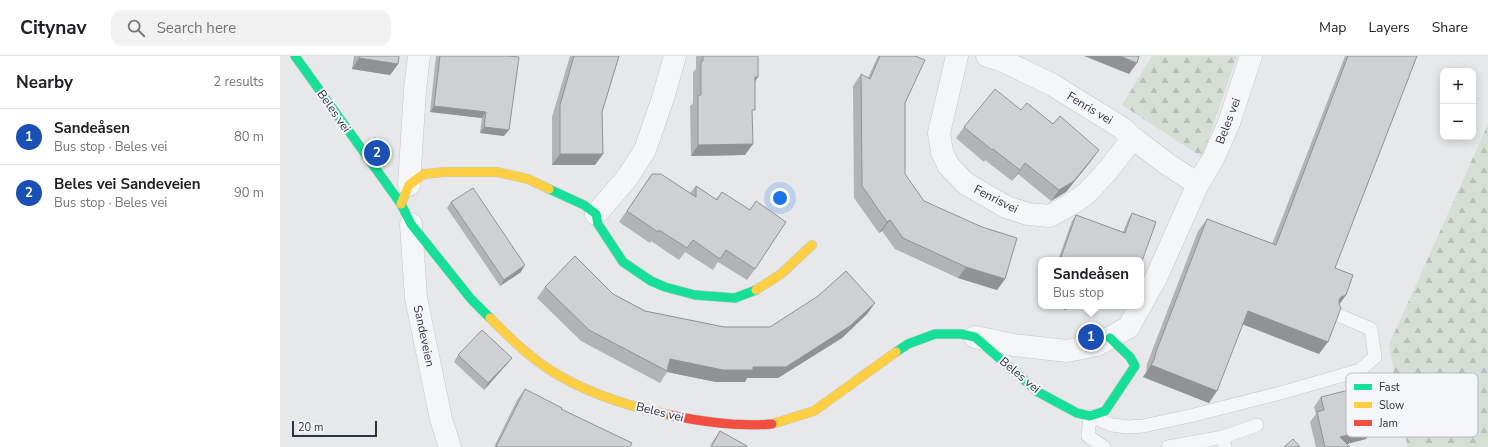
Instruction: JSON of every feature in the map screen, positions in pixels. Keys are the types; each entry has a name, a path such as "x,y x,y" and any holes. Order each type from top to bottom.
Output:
{"street":[{"name":"Beles vei","path":"295,56 369,161 405,195 411,224 471,300 513,341 548,368 571,382 597,394 648,410 686,418 749,426 775,424 814,411 908,344 935,334 961,334 1014,345 1067,351 1097,345 1129,327 1139,309"},
{"path":"405,195 419,56"},
{"path":"596,214 627,178 645,150 663,98 675,56"},
{"name":"Fenrisvei","path":"957,56 939,133 942,152 948,166 965,183 1006,207 1028,214 1050,216 1074,203 1087,193 1108,170 1133,138"},
{"name":"Fenris vei","path":"986,56 1001,60 1051,84 1122,128 1133,138 1191,180"},
{"name":"Beles vei","path":"1144,300 1156,278 1191,180 1213,159 1229,123 1251,56"},
{"path":"405,195 424,174 445,172 497,172 528,179 584,204 596,214 598,224 623,262 651,281 665,287 695,295 735,298 754,292 780,274 812,244"},
{"name":"Sandeveien","path":"411,224 416,298 442,419 450,447"},
{"name":"Beles vei","path":"975,337 1038,392 1077,413 1090,416"},
{"path":"1090,416 1105,411 1134,366 1130,356 1110,338"}],"lane":[{"path":"1338,315 1371,329 1375,357 1360,370 1350,373"},
{"path":"1104,447 1088,436 1090,416 1112,425 1128,427 1143,426 1194,415 1288,391 1346,374"},
{"path":"1168,447 1224,442 1257,425"}],"green space":[{"path":"1152,56 1237,56 1202,157 1122,105"},
{"path":"1488,124 1488,447 1406,447 1406,437 1478,437 1478,373 1394,373 1389,345"}],"building":[{"path":"360,56 399,56 398,64 359,58"},
{"path":"440,56 519,57 509,130 484,127 486,112 434,106"},
{"path":"574,56 619,56 602,112 603,154 560,154 560,105"},
{"path":"703,56 758,56 758,77 755,77 755,110 752,110 753,144 698,145 698,95 701,95 701,61 703,61"},
{"path":"880,56 915,56 925,60 905,103 905,174 924,201 982,227 1017,238 1005,279 966,267 903,238 890,220 887,222 862,186 861,74 870,79"},
{"path":"1120,56 1139,56 1137,63"},
{"path":"1348,56 1417,56 1335,268 1353,275 1346,295 1341,297 1339,300 1341,308 1328,342 1248,311 1217,391 1151,365 1207,219 1276,245"},
{"path":"995,89 1021,110 1027,103 1053,124 1060,116 1099,150 1074,181 1059,190 1025,163 1020,170 964,127"},
{"path":"652,174 661,174 696,197 696,186 717,200 722,192 750,210 756,201 786,222 755,269 726,250 720,259 693,240 687,248 659,230 658,232 627,211"},
{"path":"473,188 525,265 504,280 451,202"},
{"path":"1132,213 1156,222 1144,257 1061,257 1076,215 1125,233"},
{"path":"575,256 613,294 645,311 724,327 770,327 818,296 846,271 875,303 850,326 786,367 753,367 753,370 723,370 670,359 667,371 589,330 545,287"},
{"path":"482,330 512,358 488,383 458,355"},
{"path":"525,389 562,408 561,409 632,443 630,447 496,447"},
{"path":"1346,391 1346,436 1340,437 1350,447 1325,447 1317,412 1324,410 1321,397"},
{"path":"720,431 747,446 747,447 711,447"},
{"path":"1293,439 1300,447 1284,447"}],"traffic: fast":[{"path":"295,56 401,204 411,224 471,299 490,318"},
{"path":"549,189 584,205 596,214 598,224 623,262 651,281 665,287 695,295 735,298 756,290"},
{"path":"896,352 908,344 935,334 961,334 975,337 1038,392 1077,413 1090,416 1105,411 1135,366 1130,357 1110,338"}],"traffic: slow":[{"path":"401,204 409,185 424,174 445,172 497,172 528,179 549,189"},
{"path":"756,290 781,274 812,245"},
{"path":"490,318 532,357 561,377 606,398 670,415"},
{"path":"772,424 814,411 896,352"}],"traffic: jam":[{"path":"670,415 721,423 746,425 772,424"}],"place":[{"name":"Beles vei Sandeveien","path":"377,153"},
{"name":"Sandeåsen","path":"1091,337"}]}
